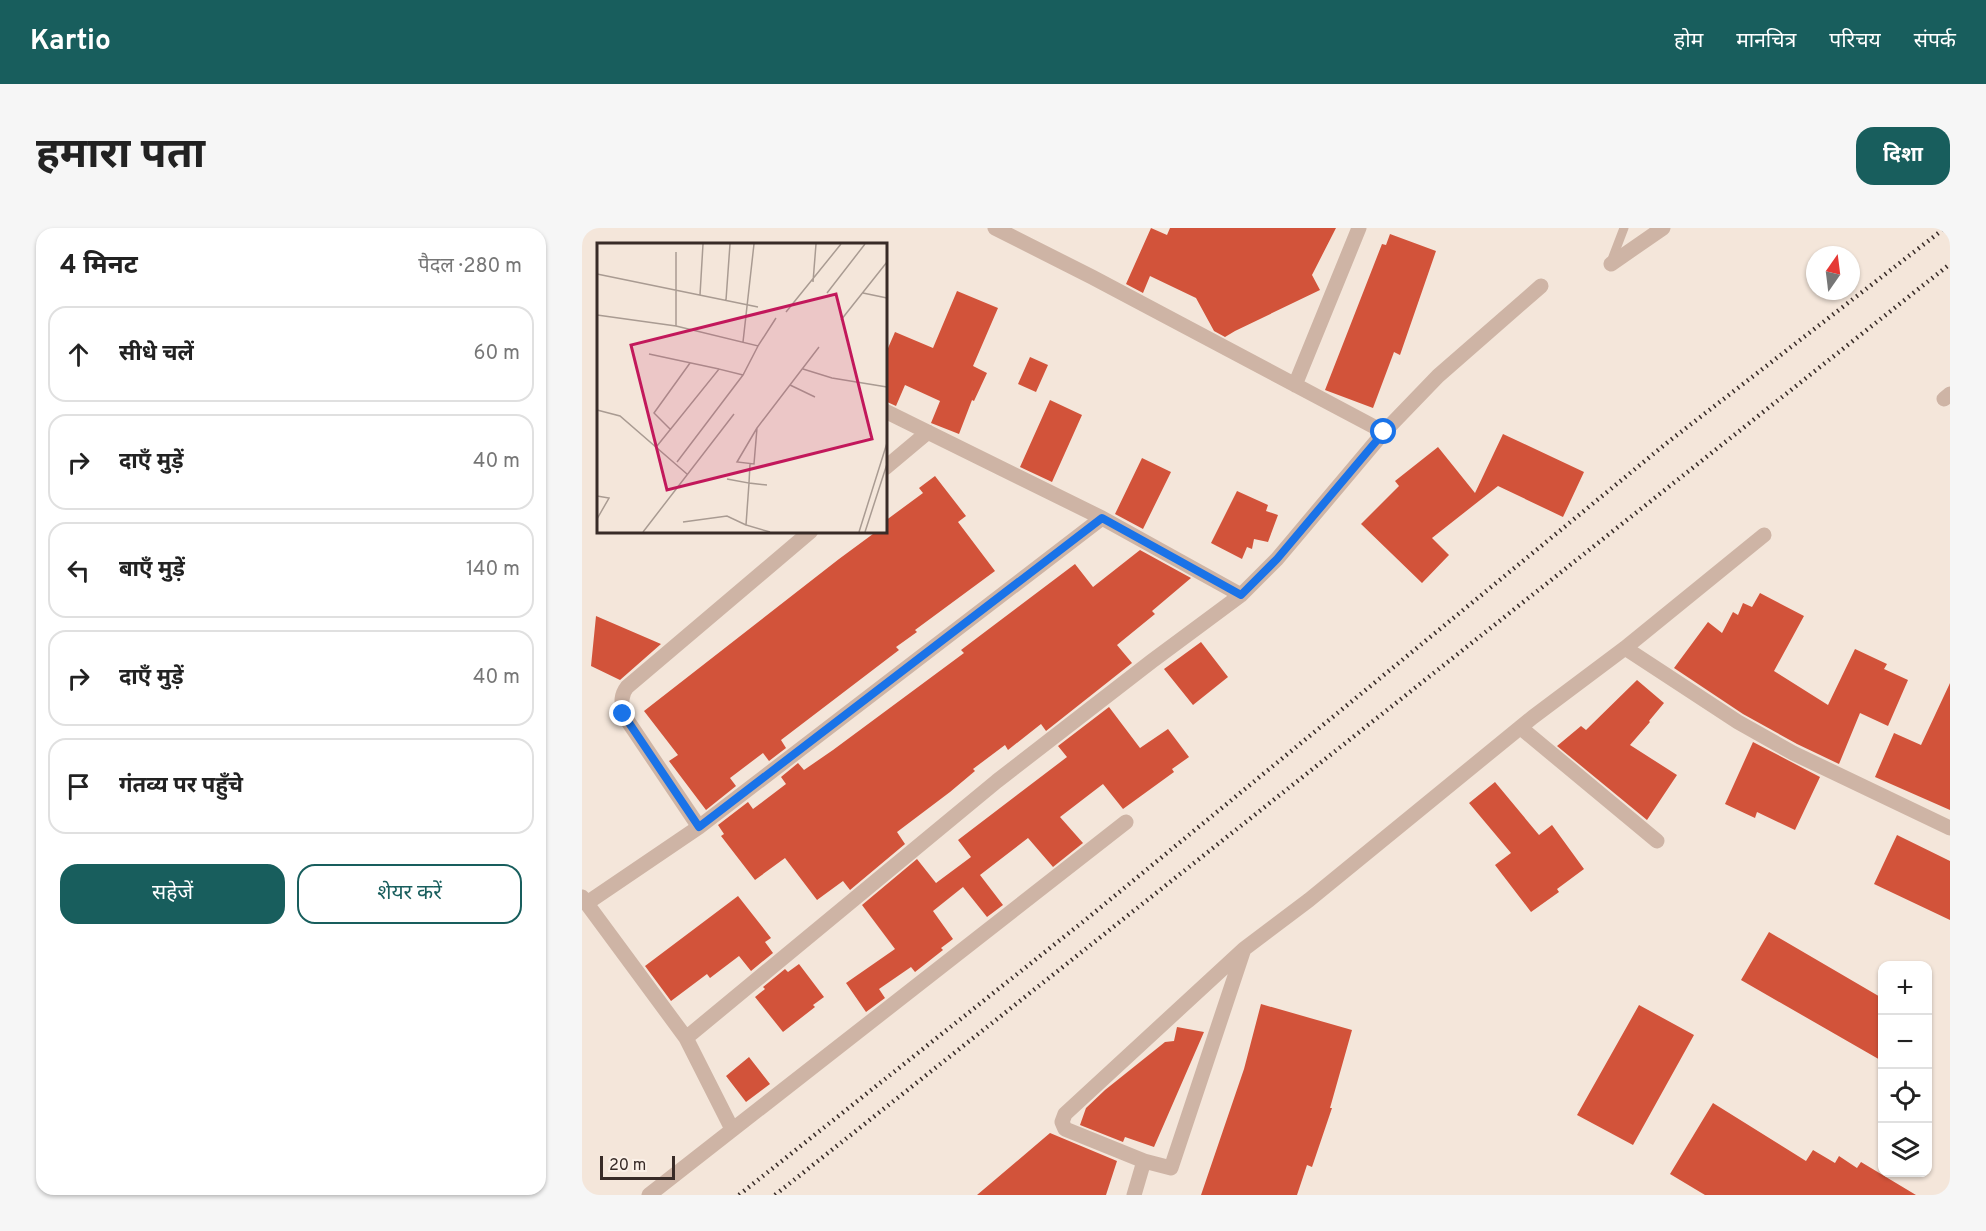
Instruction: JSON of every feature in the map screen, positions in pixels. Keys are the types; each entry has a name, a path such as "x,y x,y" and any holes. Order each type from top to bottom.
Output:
{"street":[{"path":"995,228 1384,432"},
{"path":"1295,385 1359,228"},
{"path":"1611,264 1663,228"},
{"path":"686,1038 997,781 1241,595 1277,559 1384,432 1438,376 1541,286"},
{"path":"886,411 1102,518 1241,595"},
{"path":"886,467 928,432"},
{"path":"732,1129 686,1038 584,900 699,827 1102,518"},
{"path":"699,827 623,714 621,700 623,693 627,687 810,532"},
{"path":"1244,949 1171,1168 1144,1161 1065,1129 1062,1122 1065,1114 1244,949 1309,900 1533,717 1625,648 1764,535"},
{"path":"1625,648 1738,722 1793,753 1950,828"},
{"path":"1521,728 1657,841"},
{"path":"649,1195 1126,822"},
{"path":"1134,1195 1144,1161"}],"lane":[{"path":"1611,264 1624,228"}],"building":[{"path":"1151,228 1167,235 1170,228 1336,228 1312,275 1320,290 1225,337 1214,331 1196,298 1150,276 1143,293 1126,284"},
{"path":"1390,234 1436,251 1400,355 1394,352 1373,408 1325,390 1382,244 1386,245"},
{"path":"957,291 998,308 973,366 987,373 974,401 972,400 959,434 931,423 940,401 905,385 896,406 886,401 886,353 895,332 933,348"},
{"path":"1030,357 1048,365 1036,392 1018,384"},
{"path":"1050,400 1082,415 1052,482 1020,467"},
{"path":"1503,434 1584,472 1563,517 1498,486 1432,538 1449,555 1422,583 1361,524 1399,486 1395,481 1438,447 1475,493"},
{"path":"1142,458 1171,472 1143,529 1115,514"},
{"path":"935,476 966,516 958,522 995,571 915,630 917,632 896,647 899,650 781,740 786,748 769,761 763,753 730,778 736,786 706,810 669,761 678,755 644,711 839,559 876,532 886,532 886,520 923,493 919,488"},
{"path":"1237,491 1268,505 1266,511 1278,515 1268,542 1254,539 1252,549 1247,547 1242,559 1211,543"},
{"path":"1140,550 1191,578 1152,611 1155,614 1117,645 1132,663 1046,731 1041,724 1008,750 1005,745 973,769 975,771 950,792 897,832 905,844 850,890 843,881 817,900 785,858 755,880 721,836 724,834 718,825 748,802 753,809 786,784 781,777 798,763 804,770 833,750 964,653 961,650 1075,564 1093,587"},
{"path":"1760,593 1804,616 1774,671 1828,705 1855,649 1887,664 1884,669 1908,680 1888,726 1860,713 1839,764 1743,714 1674,668 1708,622 1722,633 1733,612 1738,615 1743,603 1752,607"},
{"path":"596,616 661,644 620,680 591,666"},
{"path":"1201,642 1228,677 1193,705 1164,669"},
{"path":"1637,680 1664,703 1630,745 1677,775 1647,820 1557,746 1581,726 1586,730"},
{"path":"1950,683 1950,810 1875,777 1894,733 1921,745"},
{"path":"1109,707 1140,748 1168,729 1189,757 1172,769 1174,772 1123,809 1103,784 1060,817 1083,843 1053,867 1028,838 980,875 1003,905 987,917 963,887 933,911 953,939 915,972 911,967 879,989 885,998 866,1012 846,983 895,949 862,905 917,859 936,883 971,857 958,840 1067,757 1058,746"},
{"path":"1753,742 1820,777 1795,830 1757,812 1755,818 1725,804"},
{"path":"1495,782 1539,835 1552,825 1584,869 1557,889 1559,892 1531,912 1495,865 1511,853 1469,803"},
{"path":"1897,835 1950,861 1950,920 1874,884"},
{"path":"738,896 771,938 765,942 773,953 751,971 739,956 710,978 707,974 671,1001 645,966"},
{"path":"1769,932 1878,996 1878,1059 1741,980"},
{"path":"799,964 824,997 783,1032 755,997 765,989 763,987 785,969 788,972"},
{"path":"1261,1004 1352,1030 1330,1108 1332,1108 1312,1167 1307,1165 1297,1195 1201,1195 1244,1069"},
{"path":"1639,1005 1694,1035 1633,1145 1577,1115"},
{"path":"1177,1027 1204,1032 1154,1147 1125,1137 1123,1142 1080,1125 1086,1108 1105,1090 1165,1042 1174,1041"},
{"path":"749,1057 770,1084 746,1102 726,1076"},
{"path":"1713,1103 1806,1161 1813,1150 1835,1163 1839,1156 1857,1168 1861,1162 1878,1172 1878,1177 1886,1177 1916,1195 1705,1195 1670,1174"},
{"path":"1050,1133 1117,1161 1106,1195 977,1195"}],"railway":[{"path":"739,1195 1084,921 1668,442 1945,228"},
{"path":"775,1195 1950,264"}],"route":[{"path":"623,714 699,827 1102,518 1241,595 1277,559 1384,432"}]}
